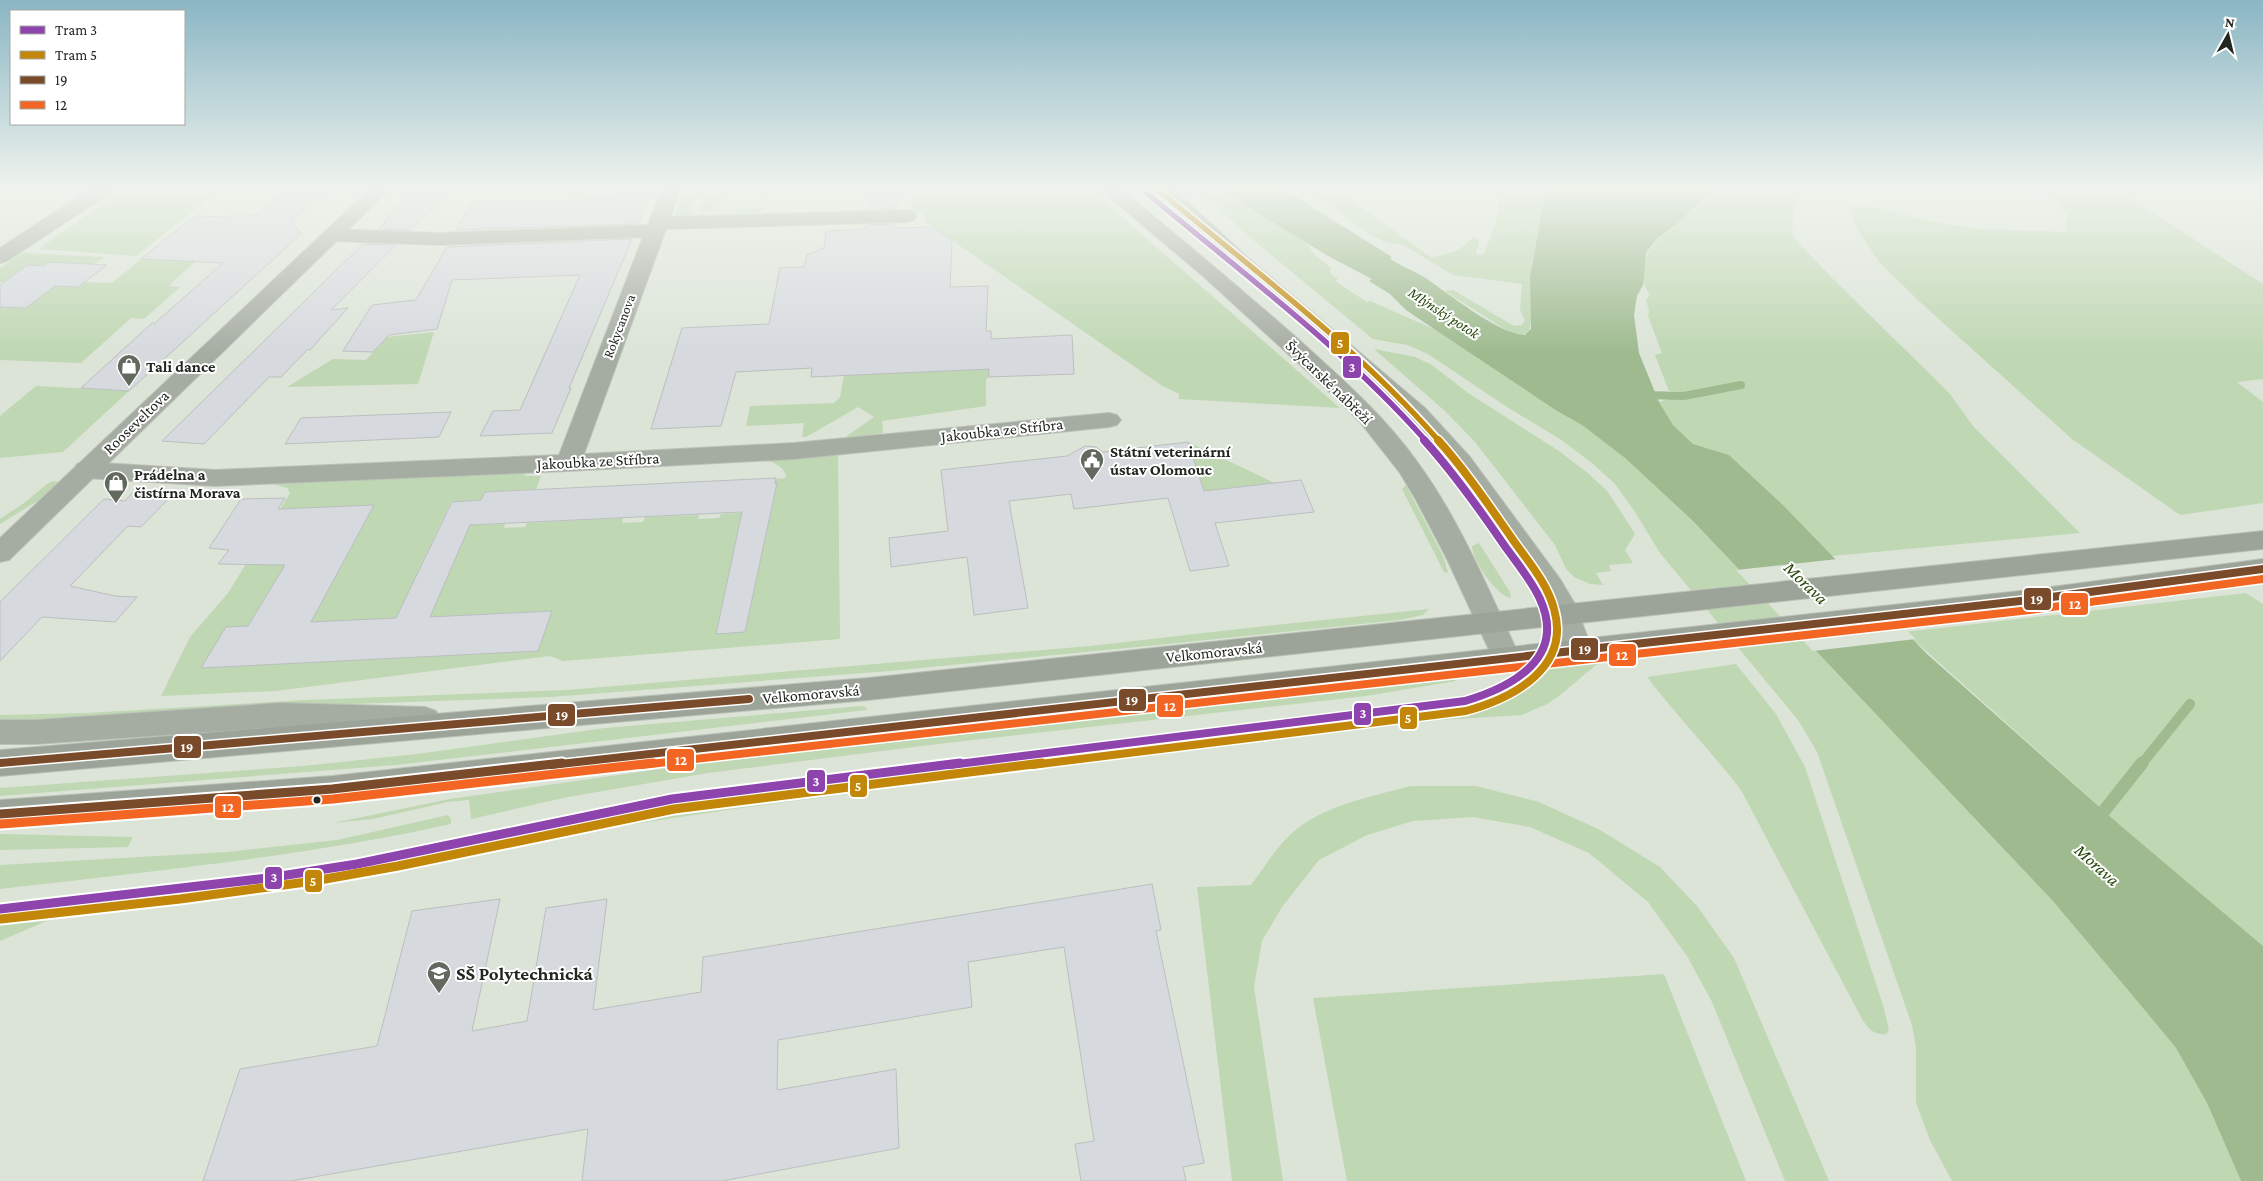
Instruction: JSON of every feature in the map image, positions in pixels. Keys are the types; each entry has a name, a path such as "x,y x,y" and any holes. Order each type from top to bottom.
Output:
{"main road":[{"name":"Velkomoravská","path":"0,763 868,689 2263,540"},
{"path":"0,814 371,785 2029,600 2263,569"}],"street":[{"path":"0,257 19,244"},
{"name":"Rooseveltova","path":"0,553 322,244"},
{"name":"Rokycanova","path":"568,462 650,244"},
{"name":"Švýcarské nábřeží","path":"1176,244 1342,390 1368,417 1409,468 1428,498 1506,657"},
{"name":"Švýcarské nábřeží","path":"1222,244 1385,384 1429,425 1460,463 1550,586 1578,649"},
{"name":"Jakoubka ze Stříbra","path":"86,470 216,478 568,462 794,450 1109,420"},
{"path":"0,732 36,732 280,715 489,720"}],"shaded area":[{"path":"46,244 151,244 136,256 39,249"},
{"path":"957,244 1153,244 1340,408 1179,399 1179,394 1161,385"},
{"path":"1258,244 1307,244 1315,255 1331,268 1330,273 1338,279 1335,281 1367,302 1370,301 1434,329 1557,411 1582,425 1625,458 1694,522 2052,900 2138,1002 2176,1048 2207,1103 2241,1181 1952,1181 1930,1140 1916,1103 1916,1047 1912,1025 1817,752 1798,720 1660,553 1615,484 1592,463 1560,439 1507,407 1428,354 1407,345 1373,339"},
{"path":"1396,244 1413,244 1432,258 1457,251 1465,244 1478,244 1476,255 1484,254 1488,244 1536,244 1530,277 1531,321 1529,333 1521,335 1509,332 1445,291 1453,290 1514,326 1521,325 1525,321 1520,310 1522,284 1453,275 1403,245"},
{"path":"1654,244 1800,244 1950,394 1973,426 2080,533 1832,556 1783,505 1729,455 1693,444 1673,425 1659,402 1671,398 1683,399 1679,392 1669,391 1655,355 1662,353 1648,316 1649,311 1646,300 1650,295 1642,278 1645,258"},
{"path":"1867,244 2202,244 2263,284 2263,379 2237,382 2263,402 2263,503 2180,515 2072,439 1921,303 1880,263"},
{"path":"22,253 104,257 91,266 91,264 49,262 44,266 27,265 4,282 0,282 0,268"},
{"path":"141,259 195,262 168,286 180,287 144,319 131,318 81,363 0,360 0,307 26,308 51,285 78,287 85,282 112,283"},
{"path":"434,332 418,384 287,387 333,359 366,360 387,337"},
{"path":"1374,349 1415,357 1432,365 1468,393 1559,451 1589,474 1608,492 1635,534 1625,550 1633,563 1609,565 1611,571 1596,573 1603,585 1590,584 1574,577 1566,569 1555,545 1475,442 1445,411"},
{"path":"989,369 989,377 986,379 986,406 882,421 883,433 847,438 847,436 874,417 858,407 806,437 802,437 804,423 746,426 750,406 834,403 840,397 844,375"},
{"path":"36,386 129,391 63,452 0,458 0,416"},
{"path":"1188,442 1275,483 1204,491"},
{"path":"838,455 840,639 563,661 550,656 276,691 161,696 190,637 228,593 290,493 287,488 270,483 527,471 524,476 541,476 536,489 485,492 481,500 451,502 412,585 470,525 505,524 504,528 525,527 527,523 623,518 622,523 643,522 645,517 699,515 698,519 719,518 721,514 769,511 775,479 786,478 786,475 777,465 767,460"},
{"path":"53,481 59,482 39,500 0,524 0,519"},
{"path":"1406,485 1444,558 1448,573 1444,572 1402,489"},
{"path":"1479,543 1510,592 1511,598 1499,591 1480,568 1472,546"},
{"path":"2246,593 2263,604 2263,946 2121,826 1905,632"},
{"path":"1429,609 1423,615 1400,620 890,671 550,697 352,704 141,716 0,721 0,715 87,713 305,700 567,690 1090,646"},
{"path":"1618,659 1597,664 1559,696 1547,704 1522,715 1440,720 1124,758 748,807 565,834 567,825 608,816 745,796 1426,710 1467,703 1471,709 1482,708 1514,696 1532,682 1546,665"},
{"path":"1736,664 1776,714 1805,767 1883,1005 1889,1030 1886,1034 1875,1033 1862,1019 1741,790 1647,677"},
{"path":"1454,677 1456,681 1366,696 938,744 708,773 568,797 471,819 469,800 448,802 373,819 333,823 450,799 744,757"},
{"path":"862,706 867,708 866,710 396,765 0,796 0,788 303,766 417,754 605,728"},
{"path":"1411,786 1476,786 1539,802 1600,830 1660,867 1697,906 1734,958 1829,1181 1785,1181 1712,1002 1687,956 1648,902 1589,853 1530,827 1472,817 1413,821 1367,835 1319,860 1282,907 1262,941 1254,987 1283,1181 1232,1181 1197,887 1251,885 1280,846 1304,824 1317,816 1348,803"},
{"path":"448,815 451,819 451,824 339,846 226,862 0,889 0,865 227,852 337,840"},
{"path":"0,834 133,837 128,847 0,850"},
{"path":"65,913 0,941 0,919"},
{"path":"1664,974 1746,1181 1347,1181 1313,998"}],"water":[{"path":"1309,244 1371,244 1392,257 1390,259 1424,277 1488,321 1514,333 1525,335 1531,329 1530,277 1536,244 1653,244 1646,253 1643,285 1637,296 1634,315 1639,353 1659,402 1673,425 1693,444 1729,455 1783,505 1927,654 2121,826 2263,946 2263,1181 2241,1181 2207,1103 2176,1048 2052,900 1694,522 1625,458 1582,425 1557,411 1406,310 1390,294 1369,281 1372,279"}],"pier":[{"path":"1838,559 1916,639 1813,651 1736,570"}],"building":[{"path":"159,244 290,244 129,391 81,388 152,323 155,323 223,263 141,259"},
{"path":"363,244 396,245 331,310 348,308 310,350 308,349 281,377 269,377 204,444 162,441"},
{"path":"514,244 630,244 552,433 480,436 493,411 520,410 580,275 452,280 437,329 389,335 373,352 343,351 372,305 416,300 447,247"},
{"path":"824,244 952,244 950,287 988,286 986,331 991,331 991,339 1072,335 1074,374 989,377 989,369 811,377 812,368 736,372 721,426 651,429 682,328 769,324 780,268 804,267 807,255 824,248"},
{"path":"49,262 107,265 78,287 55,286 26,308 0,307 0,285 27,265 44,266"},
{"path":"451,412 439,437 285,444 301,418"},
{"path":"1188,442 1204,491 1301,480 1314,512 1215,523 1229,566 1190,571 1168,498 1074,509 1071,494 1009,501 1028,608 974,615 967,557 891,567 889,538 948,531 941,470 1067,456 1085,446 1096,447 1103,452"},
{"path":"776,478 775,484 777,483 745,632 716,634 742,512 470,525 430,617 552,611 538,651 201,668 226,627 248,626 285,565 218,564 229,550 209,548 241,499 285,498 278,509 374,505 311,622 396,618 452,502 481,500 485,492"},
{"path":"133,492 172,495 141,527 128,526 70,586 115,596 137,597 115,622 42,617 0,661 0,602 104,499 125,501"},
{"path":"1152,884 1161,930 1156,931 1204,1163 1183,1167 1186,1181 1081,1181 1075,1144 1094,1141 1064,947 968,962 972,1007 778,1040 777,1090 896,1069 899,1148 722,1181 582,1181 588,1129 291,1181 203,1181 240,1069 377,1046 412,911 500,899 472,1031 527,1021 546,908 607,899 593,1010 701,992 703,957"}],"waterway":[{"path":"1643,395 1684,396 1741,385"},
{"path":"2141,765 2190,704"},
{"path":"2104,811 2142,763"}],"tram line":[{"name":"3","path":"0,909 179,890 313,872 672,799 1465,701 1492,692 1517,679 1537,660 1547,633 1547,621 1540,599 1534,588 1477,506 1423,438 1390,404 1322,340 1208,244"},
{"name":"5","path":"1,919 269,888 358,874 674,809 1466,711 1497,701 1525,686 1547,663 1554,649 1557,633 1557,620 1550,596 1537,574 1474,486 1431,432 1332,336 1223,244"}],"transit line":[{"name":"19","path":"0,814 332,789 2029,600 2263,569"},
{"name":"12","path":"1,824 333,799 2030,610 2263,579"},
{"name":"19","path":"0,763 749,699"}],"place":[{"name":"Tali dance","path":"129,387"},
{"name":"Státní veterinární ústav Olomouc","path":"1092,481"},
{"name":"Prádelna a čistírna Morava","path":"116,504"},
{"name":"SŠ Polytechnická","path":"439,994"}],"water label":[{"name":"Mlýnský potok","path":"1444,313"},
{"name":"Morava","path":"1806,583"},
{"name":"Morava","path":"2097,865"}]}
